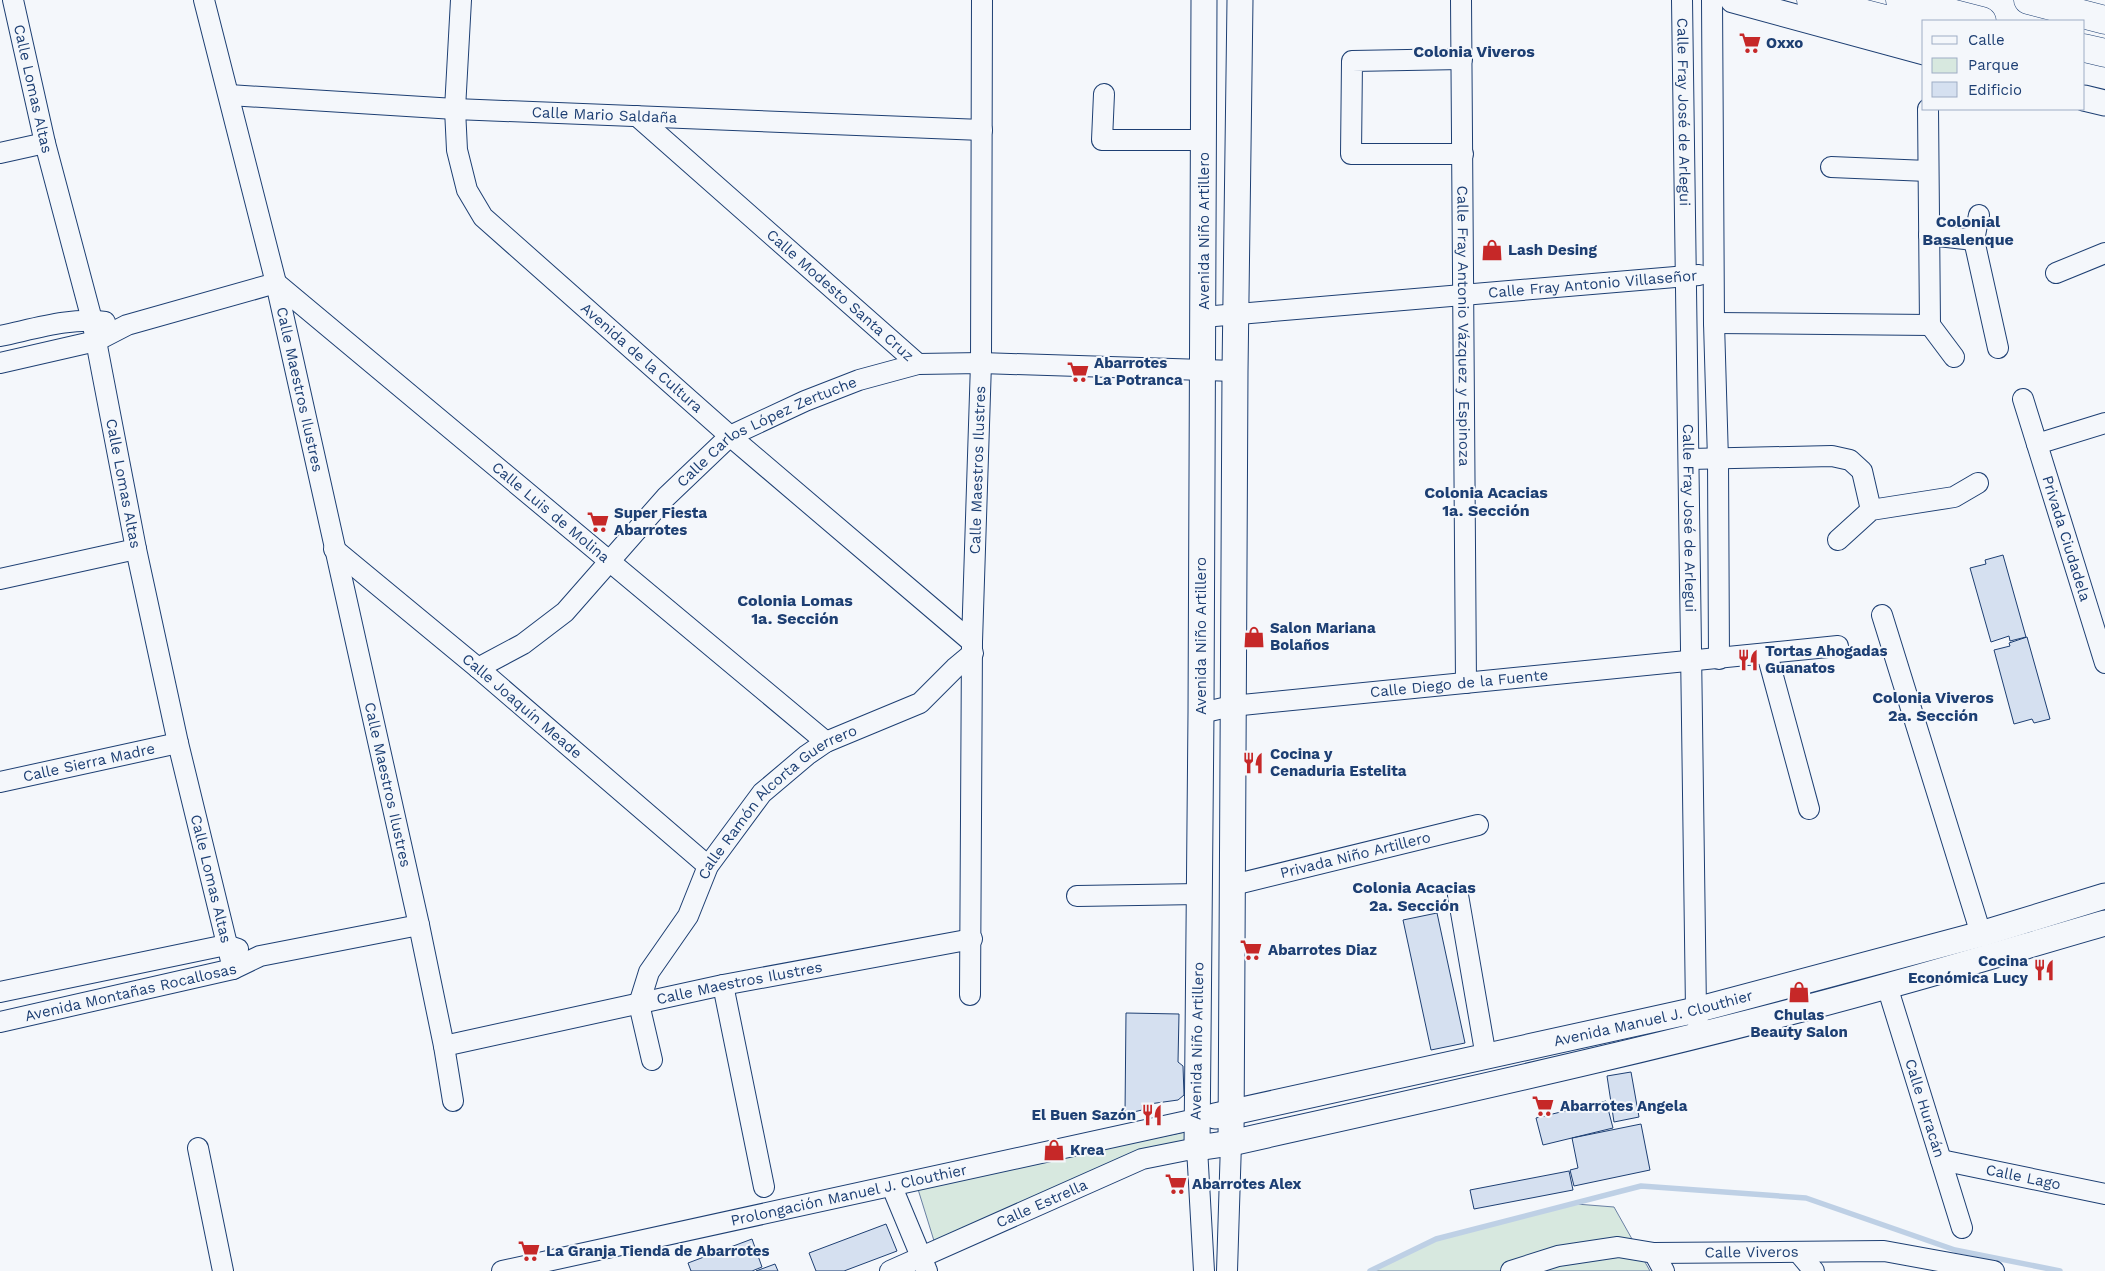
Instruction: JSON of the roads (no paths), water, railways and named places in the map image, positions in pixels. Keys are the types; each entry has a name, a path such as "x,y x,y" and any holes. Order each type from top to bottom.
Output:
{"highway":[{"path":"1811,0 1922,28"},
{"path":"1900,0 1978,20"},
{"path":"2030,0 2105,9"},
{"path":"2030,0 2105,20"},
{"path":"2085,48 2105,53"},
{"path":"2085,68 2105,71"}],"main road":[{"name":"Avenida Niño Artillero","path":"1197,1148 1204,0"},
{"name":"Avenida Niño Artillero","path":"1231,1142 1232,706 1240,0"},
{"path":"1733,0 1922,51"},
{"path":"2085,98 2105,104"},
{"name":"Avenida Manuel J. Clouthier","path":"1196,1119 1230,1114 1696,1010 1981,934 2105,896"},
{"name":"Avenida Manuel J. Clouthier","path":"1197,1148 1432,1098 1701,1034 1887,986 2105,923"}],"street":[{"name":"Calle Lomas Altas","path":"13,0 45,143 92,320 136,549 178,743 233,969"},
{"name":"Calle Maestros Ilustres","path":"204,0 276,283 419,925 444,1046 723,985 972,940"},
{"name":"Avenida de la Cultura","path":"461,0 456,109 457,150 467,190 483,217 972,648"},
{"name":"Calle Maestros Ilustres","path":"970,995 972,940 972,648 981,363 982,0"},
{"name":"Calle Fray Antonio Vázquez y Espinoza","path":"1461,0 1466,683"},
{"name":"Calle Fray José de Arlegui","path":"1682,0 1696,1010 1701,1034"},
{"name":"Calle Fray José de Arlegui","path":"1712,0 1719,659"},
{"path":"1462,58 1352,61 1351,154 1463,154"},
{"path":"1104,94 1102,140 1204,140"},
{"name":"Calle Mario Saldaña","path":"228,95 456,109 982,130"},
{"path":"1928,110 1930,325 1954,356"},
{"name":"Calle Modesto Santa Cruz","path":"637,116 918,364 981,363 1235,371"},
{"path":"0,153 45,143"},
{"path":"1830,167 1928,170"},
{"path":"1979,215 1974,240 1998,348"},
{"path":"1929,235 1974,240"},
{"path":"2056,272 2105,253"},
{"name":"Calle Fray Antonio Villaseñor","path":"1203,317 1714,274"},
{"path":"0,363 96,340 127,325 276,283"},
{"name":"Calle Luis de Molina","path":"276,283 826,742"},
{"path":"0,336 92,320 127,325"},
{"path":"1714,323 1930,325"},
{"name":"Calle Carlos López Zertuche","path":"478,668 523,644 566,612 608,561 666,497 730,436 805,401 859,380 918,364"},
{"name":"Privada Ciudadela","path":"2023,399 2105,663"},
{"path":"2037,444 2105,423"},
{"path":"1689,459 1718,460 1832,456 1850,460 1862,471 1871,510"},
{"path":"1838,540 1871,510 1954,497 1978,483"},
{"path":"0,579 136,549"},
{"name":"Calle Joaquín Meade","path":"334,549 478,668 708,866"},
{"path":"1882,615 1981,934"},
{"name":"Calle Diego de la Fuente","path":"1201,713 1232,706 1838,646"},
{"name":"Calle Ramón Alcorta Guerrero","path":"639,1004 649,972 688,916 708,866 762,794 807,755 826,742 920,704 972,648"},
{"path":"1768,654 1810,809"},
{"name":"Calle Sierra Madre","path":"0,782 178,743"},
{"name":"Privada Niño Artillero","path":"1233,885 1478,825"},
{"path":"1077,896 1199,894"},
{"path":"1458,895 1486,1057"},
{"name":"Avenida Montañas Rocallosas","path":"0,1022 233,969 260,956 419,925"},
{"name":"Avenida Montañas Rocallosas","path":"0,992 226,945 260,956"},
{"path":"723,985 764,1187"},
{"name":"Calle Huracán","path":"1887,986 1962,1228"},
{"path":"639,1004 652,1060"},
{"path":"444,1046 453,1101"},
{"name":"Prolongación Manuel J. Clouthier","path":"502,1271 1196,1119"},
{"name":"Avenida Niño Artillero","path":"1227,1271 1231,1142"},
{"path":"198,1148 223,1271"},
{"name":"Avenida Niño Artillero","path":"1197,1148 1204,1271"},
{"name":"Calle Estrella","path":"890,1271 924,1264 1142,1159 1197,1148"},
{"name":"Calle Lago","path":"1940,1160 2100,1191"},
{"path":"892,1186 924,1264"},
{"name":"Calle Viveros","path":"1511,1271 1558,1256 1618,1247 1654,1253 1884,1251 1994,1271"},
{"path":"1798,1252 1814,1271"},
{"path":"1654,1253 1664,1271"}],"waterway":[{"path":"1370,1271 1436,1239 1641,1186 1806,1198 1955,1250 2060,1271"}],"place":[{"name":"Oxxo","path":"1750,43"},
{"name":"Lash Desing","path":"1492,250"},
{"name":"Abarrotes La Potranca","path":"1078,372"},
{"name":"Super Fiesta Abarrotes","path":"598,522"},
{"name":"Salon Mariana Bolaños","path":"1254,637"},
{"name":"Tortas Ahogadas Guanatos","path":"1748,660"},
{"name":"Cocina y Cenaduria Estelita","path":"1253,763"},
{"name":"Abarrotes Diaz","path":"1251,950"},
{"name":"Cocina Económica Lucy","path":"2044,970"},
{"name":"Chulas Beauty Salon","path":"1799,992"},
{"name":"Abarrotes Angela","path":"1543,1106"},
{"name":"El Buen Sazón","path":"1152,1115"},
{"name":"Krea","path":"1054,1150"},
{"name":"Abarrotes Alex","path":"1176,1184"},
{"name":"La Granja Tienda de Abarrotes","path":"529,1251"}],"district":[{"name":"Colonia Viveros","path":"1474,51"},
{"name":"Colonial Basalenque","path":"1968,230"},
{"name":"Colonia Acacias 1a. Sección","path":"1486,501"},
{"name":"Colonia Lomas 1a. Sección","path":"795,609"},
{"name":"Colonia Viveros 2a. Sección","path":"1933,706"},
{"name":"Colonia Acacias 2a. Sección","path":"1414,896"}]}
